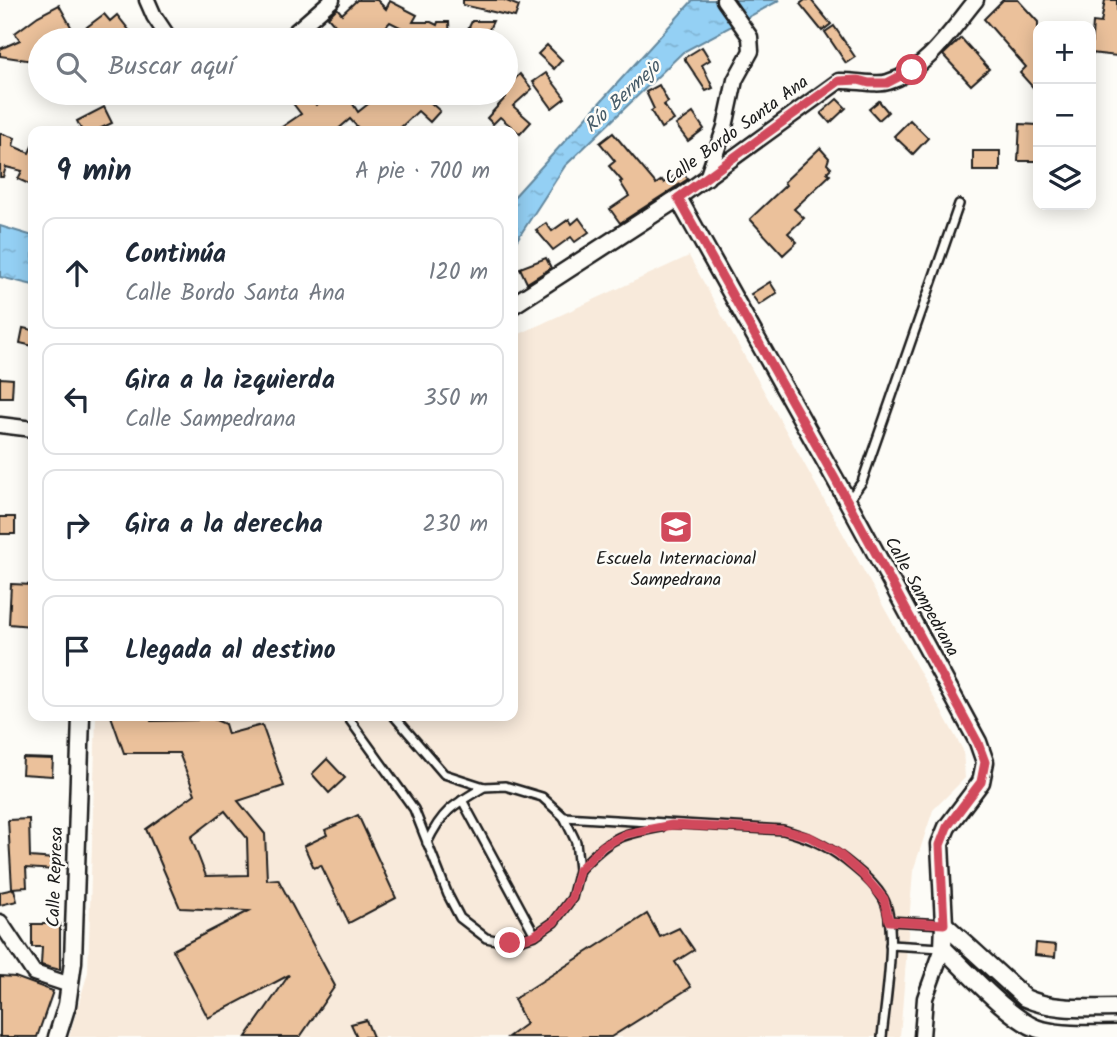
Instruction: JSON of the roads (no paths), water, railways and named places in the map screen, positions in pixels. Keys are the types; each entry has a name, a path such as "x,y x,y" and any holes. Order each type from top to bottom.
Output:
{"street":[{"path":"148,0 162,28"},
{"path":"300,28 332,0"},
{"name":"Calle Bordo Santa Ana","path":"518,302 678,198 839,81 887,83 912,70 937,48 976,0"},
{"path":"707,178 724,127 735,80 751,51 750,37 726,3"},
{"name":"Calle Sampedrana","path":"678,198 848,502 978,743 985,762 981,782 947,827 940,845 943,948 925,998 922,1037"},
{"path":"0,425 28,428"},
{"name":"Calle Represa","path":"57,1037 70,985 81,721"},
{"path":"0,922 34,973 70,985"},
{"path":"944,924 1025,998 1041,1005 1063,1008 1117,1008"},
{"path":"943,948 1019,1020 1038,1030 1063,1034 1117,1034"}],"lane":[{"path":"848,502 862,482 959,204"},
{"path":"351,721 414,809 448,895 460,918 486,938 510,943 535,935 554,922 572,898 579,870 576,842 564,817 542,797 505,786 484,787 444,774 398,721"},
{"path":"427,843 439,819 462,800 484,787"},
{"path":"462,800 535,935"},
{"path":"564,817 783,830 810,837 838,853 862,874 884,899 889,921 890,945 882,1037"},
{"path":"579,870 603,846 626,834 672,825"},
{"path":"889,921 944,924"},
{"path":"890,945 943,948"}],"water":[{"name":"Río Bermejo","path":"693,0 780,0 683,52 565,166 518,238 518,192"},
{"path":"0,226 28,234 28,284 0,277"}],"place":[{"name":"Escuela Internacional Sampedrana","path":"676,527"}]}
